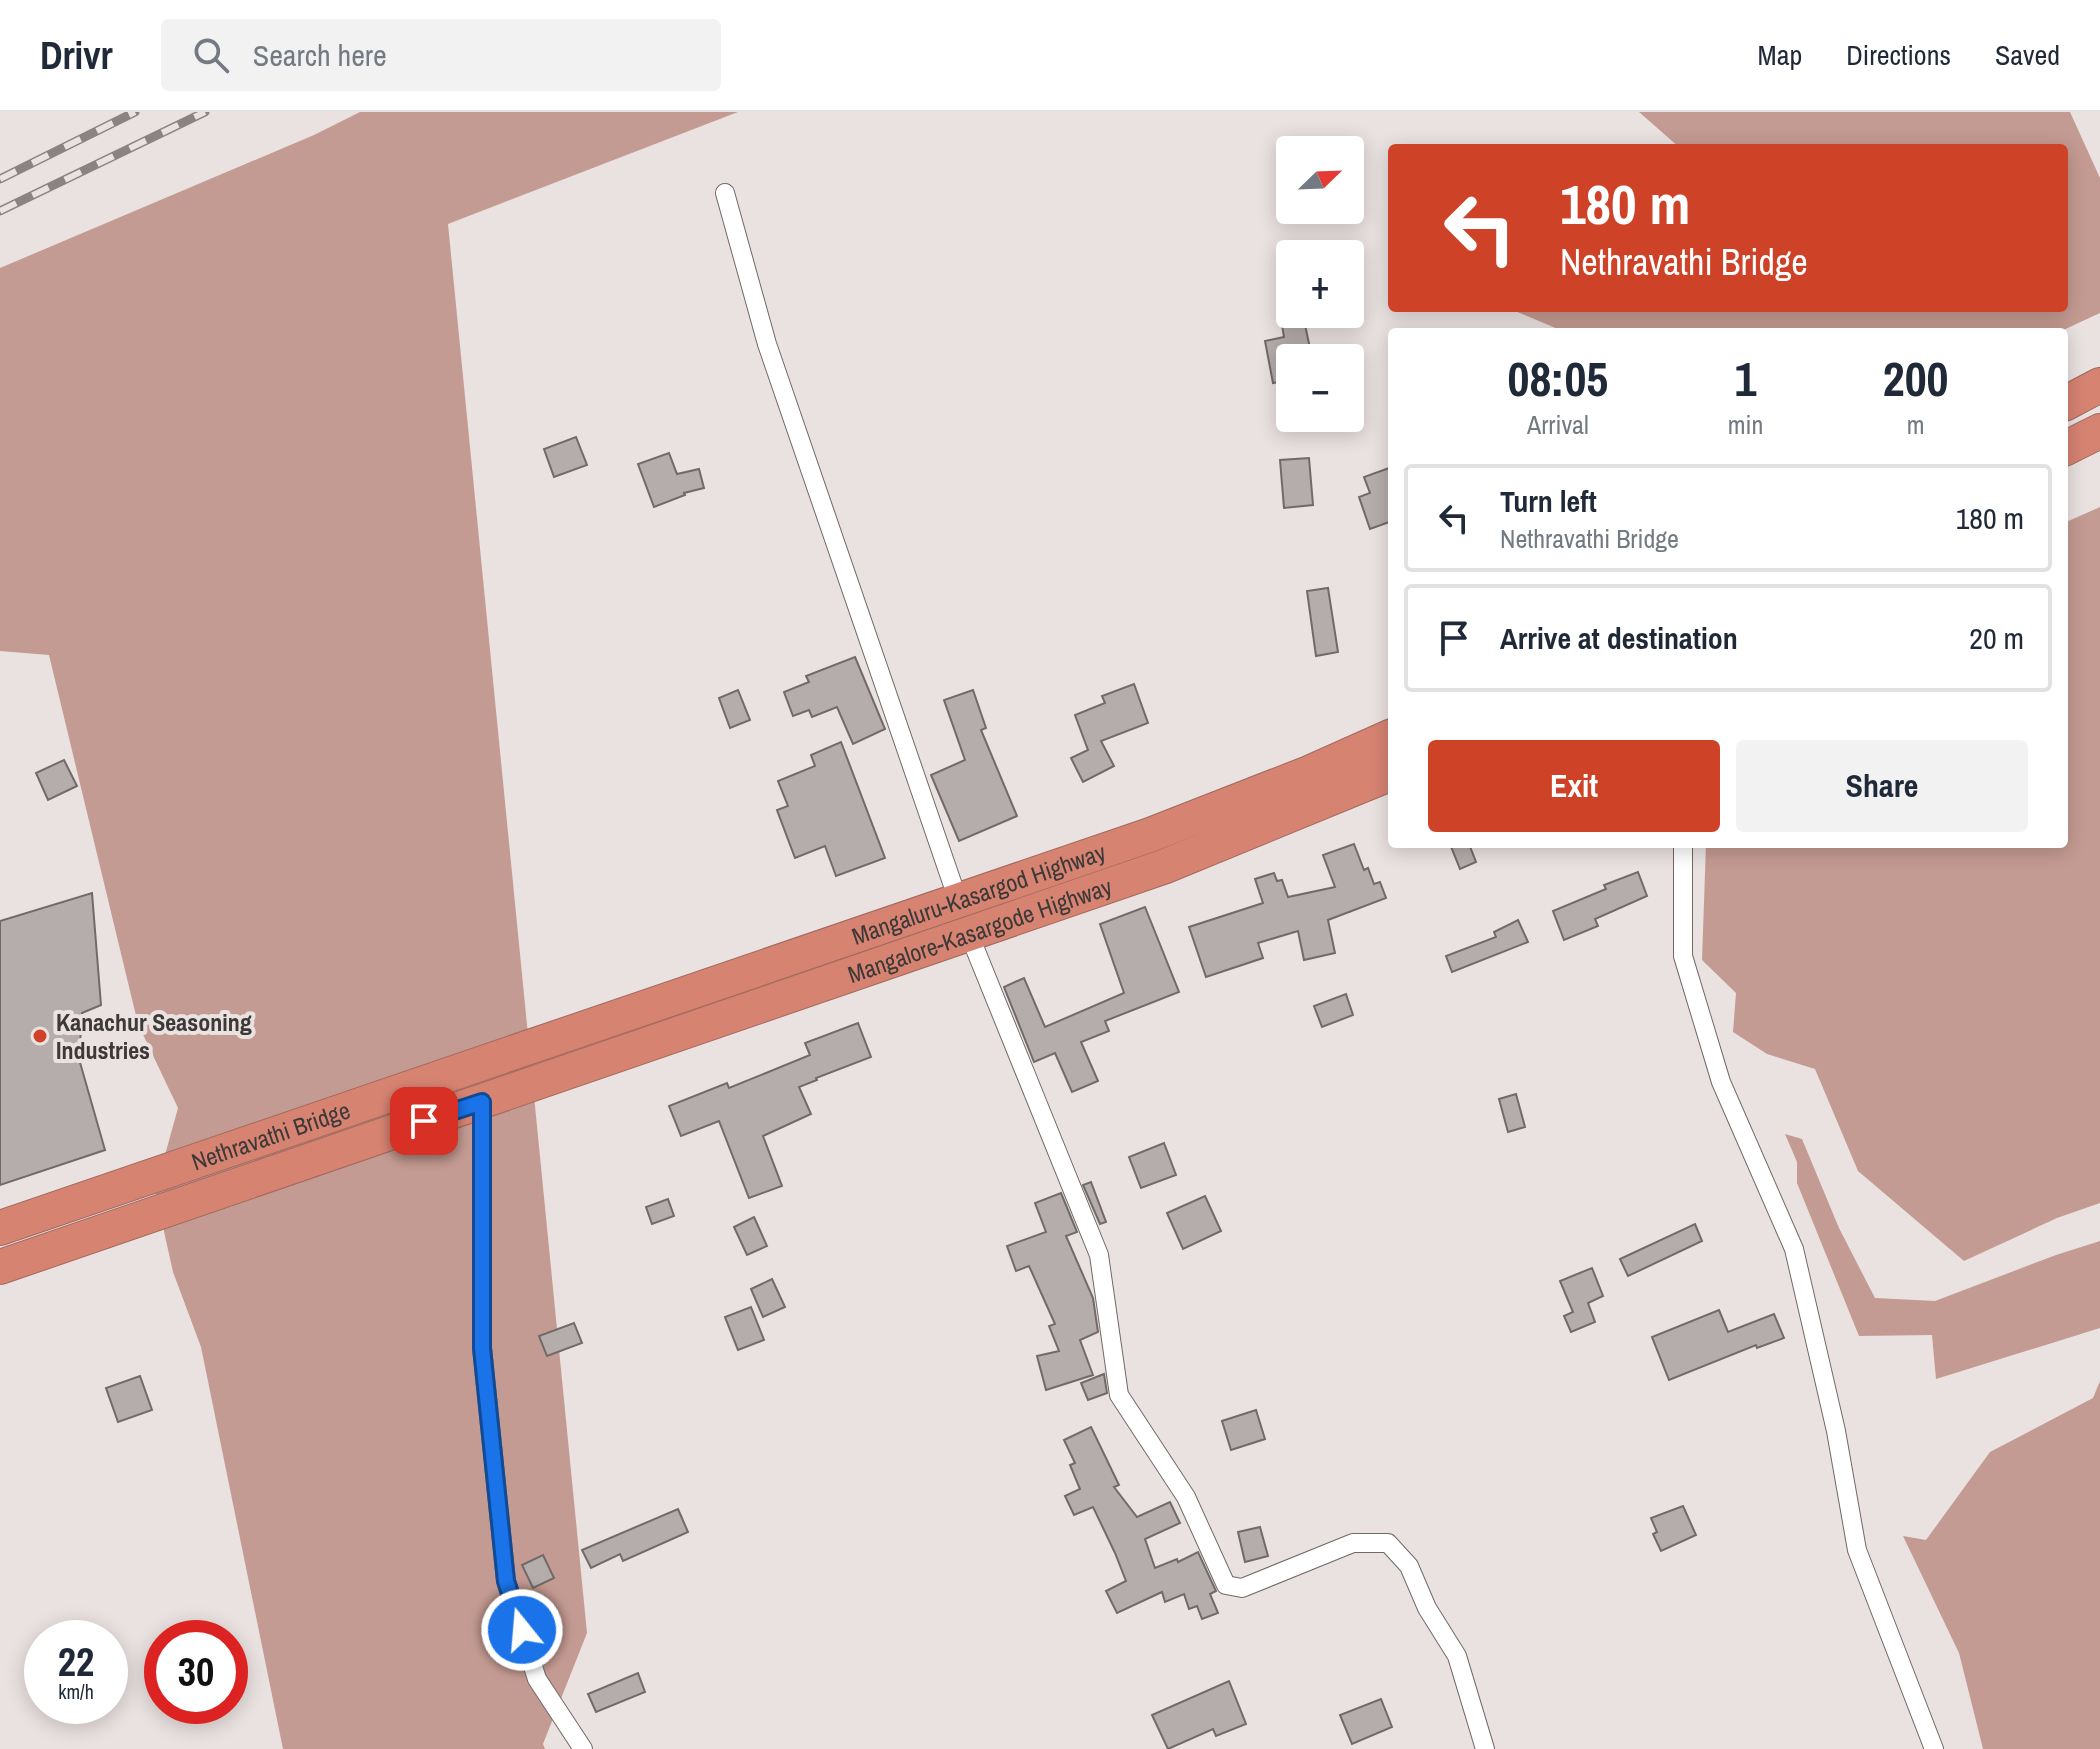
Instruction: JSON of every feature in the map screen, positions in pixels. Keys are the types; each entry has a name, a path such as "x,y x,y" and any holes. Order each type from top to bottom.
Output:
{"highway":[{"path":"2068,402 2100,385"},
{"path":"2068,447 2100,431"},
{"name":"Mangaluru-Kasargod Highway","path":"561,1035 1150,835 1309,773 1388,738"},
{"name":"Mangalore-Kasargode Highway","path":"563,1074 1163,867 1388,775"},
{"name":"Nethravathi Bridge","path":"0,1228 561,1035"},
{"name":"Nethravathi Bridge","path":"0,1267 563,1074"}],"street":[{"path":"725,193 767,344 958,900"},
{"path":"1683,848 1683,956 1721,1082 1794,1249 1836,1431 1857,1550 1934,1749"},
{"path":"969,934 1099,1255 1119,1395 1186,1497 1226,1585 1242,1588 1353,1543 1388,1543 1409,1566 1427,1608 1457,1656 1485,1749"},
{"path":"482,1102 482,1348 506,1581 537,1679 583,1749"}],"shaded area":[{"path":"360,112 738,112 448,224 587,1633 543,1744 545,1749 283,1749 201,1347 173,1272 155,1191 178,1108 138,1024 49,655 0,651 0,268 314,135"},
{"path":"1639,112 2070,112 2100,178 2100,313 2068,328 1556,328 1518,312 2068,312 2068,144 1675,144"},
{"path":"2100,507 2100,1203 2057,1218 1964,1261 1858,1171 1815,1069 1767,1054 1733,1032 1736,993 1702,960 1706,848 2068,848 2068,521"},
{"path":"1785,1134 1802,1139 1839,1228 1875,1298 1935,1301 2100,1241 2100,1328 1936,1379 1932,1335 1859,1336 1797,1183 1797,1162"},
{"path":"2100,1381 2100,1749 1983,1749 1959,1653 1903,1536 1926,1540 1990,1452 2093,1398"}],"building":[{"path":"1282,328 1306,328 1309,344 1276,344 1276,382 1273,383 1265,341 1284,337"},
{"path":"576,437 587,465 554,477 544,449"},
{"path":"669,453 677,474 699,469 704,488 684,493 654,507 638,464"},
{"path":"1309,458 1313,505 1284,508 1280,460"},
{"path":"1388,468 1388,522 1370,529 1359,497 1370,493 1364,477"},
{"path":"1328,588 1338,652 1316,656 1307,591"},
{"path":"855,657 885,729 853,744 837,707 812,717 809,710 793,716 784,692 809,682 806,676"},
{"path":"1134,684 1148,723 1101,741 1114,766 1083,782 1071,758 1088,750 1075,715 1105,703 1102,696"},
{"path":"738,690 750,720 730,728 719,698"},
{"path":"973,690 986,728 981,730 1017,816 959,841 931,775 965,760 944,700"},
{"path":"841,742 885,858 836,876 825,846 795,858 777,810 788,806 778,781 815,766 811,755"},
{"path":"64,760 77,786 48,800 36,773"},
{"path":"1354,844 1364,870 1368,868 1374,884 1380,882 1386,898 1328,920 1335,953 1304,960 1298,931 1258,943 1263,958 1206,977 1189,927 1263,903 1255,879 1274,873 1277,881 1282,880 1288,897 1335,887 1323,855"},
{"path":"1452,848 1471,848 1476,862 1460,869"},
{"path":"1638,872 1647,896 1595,919 1598,926 1564,940 1553,911"},
{"name":"Kanachur Seasoning Industries","path":"92,893 101,1005 82,1013 79,1059 105,1150 0,1185 0,921"},
{"path":"1145,907 1179,992 1105,1021 1109,1031 1081,1042 1098,1081 1072,1092 1055,1053 1034,1062 1004,987 1024,978 1045,1027 1124,993 1100,924"},
{"path":"1518,920 1528,942 1452,972 1446,956 1496,937 1494,932"},
{"path":"1346,994 1353,1015 1322,1027 1314,1006"},
{"path":"858,1023 871,1057 799,1087 811,1114 763,1136 782,1186 749,1198 719,1121 681,1136 669,1106 727,1083 729,1088 810,1055 805,1043"},
{"path":"1516,1094 1525,1127 1508,1132 1499,1099"},
{"path":"1164,1143 1176,1175 1141,1188 1129,1157"},
{"path":"1091,1182 1106,1222 1100,1224 1083,1185"},
{"path":"1061,1193 1077,1232 1066,1236 1093,1298 1098,1332 1080,1340 1093,1375 1046,1390 1037,1356 1059,1351 1049,1326 1055,1324 1029,1266 1016,1271 1007,1246 1046,1232 1035,1203"},
{"path":"1205,1196 1221,1231 1183,1249 1167,1213"},
{"path":"668,1199 674,1216 652,1224 646,1207"},
{"path":"754,1217 767,1246 747,1255 734,1227"},
{"path":"1695,1224 1702,1241 1628,1276 1620,1259"},
{"path":"1592,1268 1603,1296 1588,1303 1595,1322 1571,1332 1564,1316 1573,1312 1560,1281"},
{"path":"772,1279 785,1307 763,1317 751,1289"},
{"path":"751,1307 764,1340 738,1350 725,1317"},
{"path":"1719,1310 1728,1332 1774,1314 1784,1338 1757,1348 1756,1345 1669,1380 1652,1337"},
{"path":"574,1323 582,1343 547,1356 539,1336"},
{"path":"1104,1374 1107,1393 1088,1400 1081,1383"},
{"path":"140,1376 152,1410 118,1422 106,1388"},
{"path":"1256,1410 1265,1439 1231,1450 1222,1421"},
{"path":"1091,1427 1119,1485 1114,1487 1137,1517 1170,1502 1180,1523 1145,1539 1155,1568 1198,1552 1216,1591 1210,1594 1218,1613 1202,1619 1197,1606 1189,1609 1184,1594 1165,1602 1162,1592 1117,1613 1106,1591 1126,1581 1115,1553 1093,1507 1074,1515 1065,1496 1080,1489 1070,1465 1075,1463 1064,1440"},
{"path":"1683,1506 1696,1535 1661,1551 1653,1534 1657,1532 1651,1518"},
{"path":"678,1509 688,1532 623,1561 620,1554 591,1568 582,1550"},
{"path":"1260,1527 1268,1556 1245,1562 1238,1532"},
{"path":"543,1555 554,1578 533,1588 522,1565"},
{"path":"638,1673 645,1692 596,1712 588,1694"},
{"path":"1229,1681 1246,1724 1216,1736 1213,1729 1168,1749 1152,1715"},
{"path":"1381,1699 1392,1727 1352,1744 1340,1715"}],"railway":[{"path":"0,179 135,112"},
{"path":"0,211 205,112"}],"place":[{"name":"Kanachur Seasoning Industries","path":"40,1036"}],"route":[{"path":"424,1121 482,1102 482,1348 506,1581 522,1630"}]}
